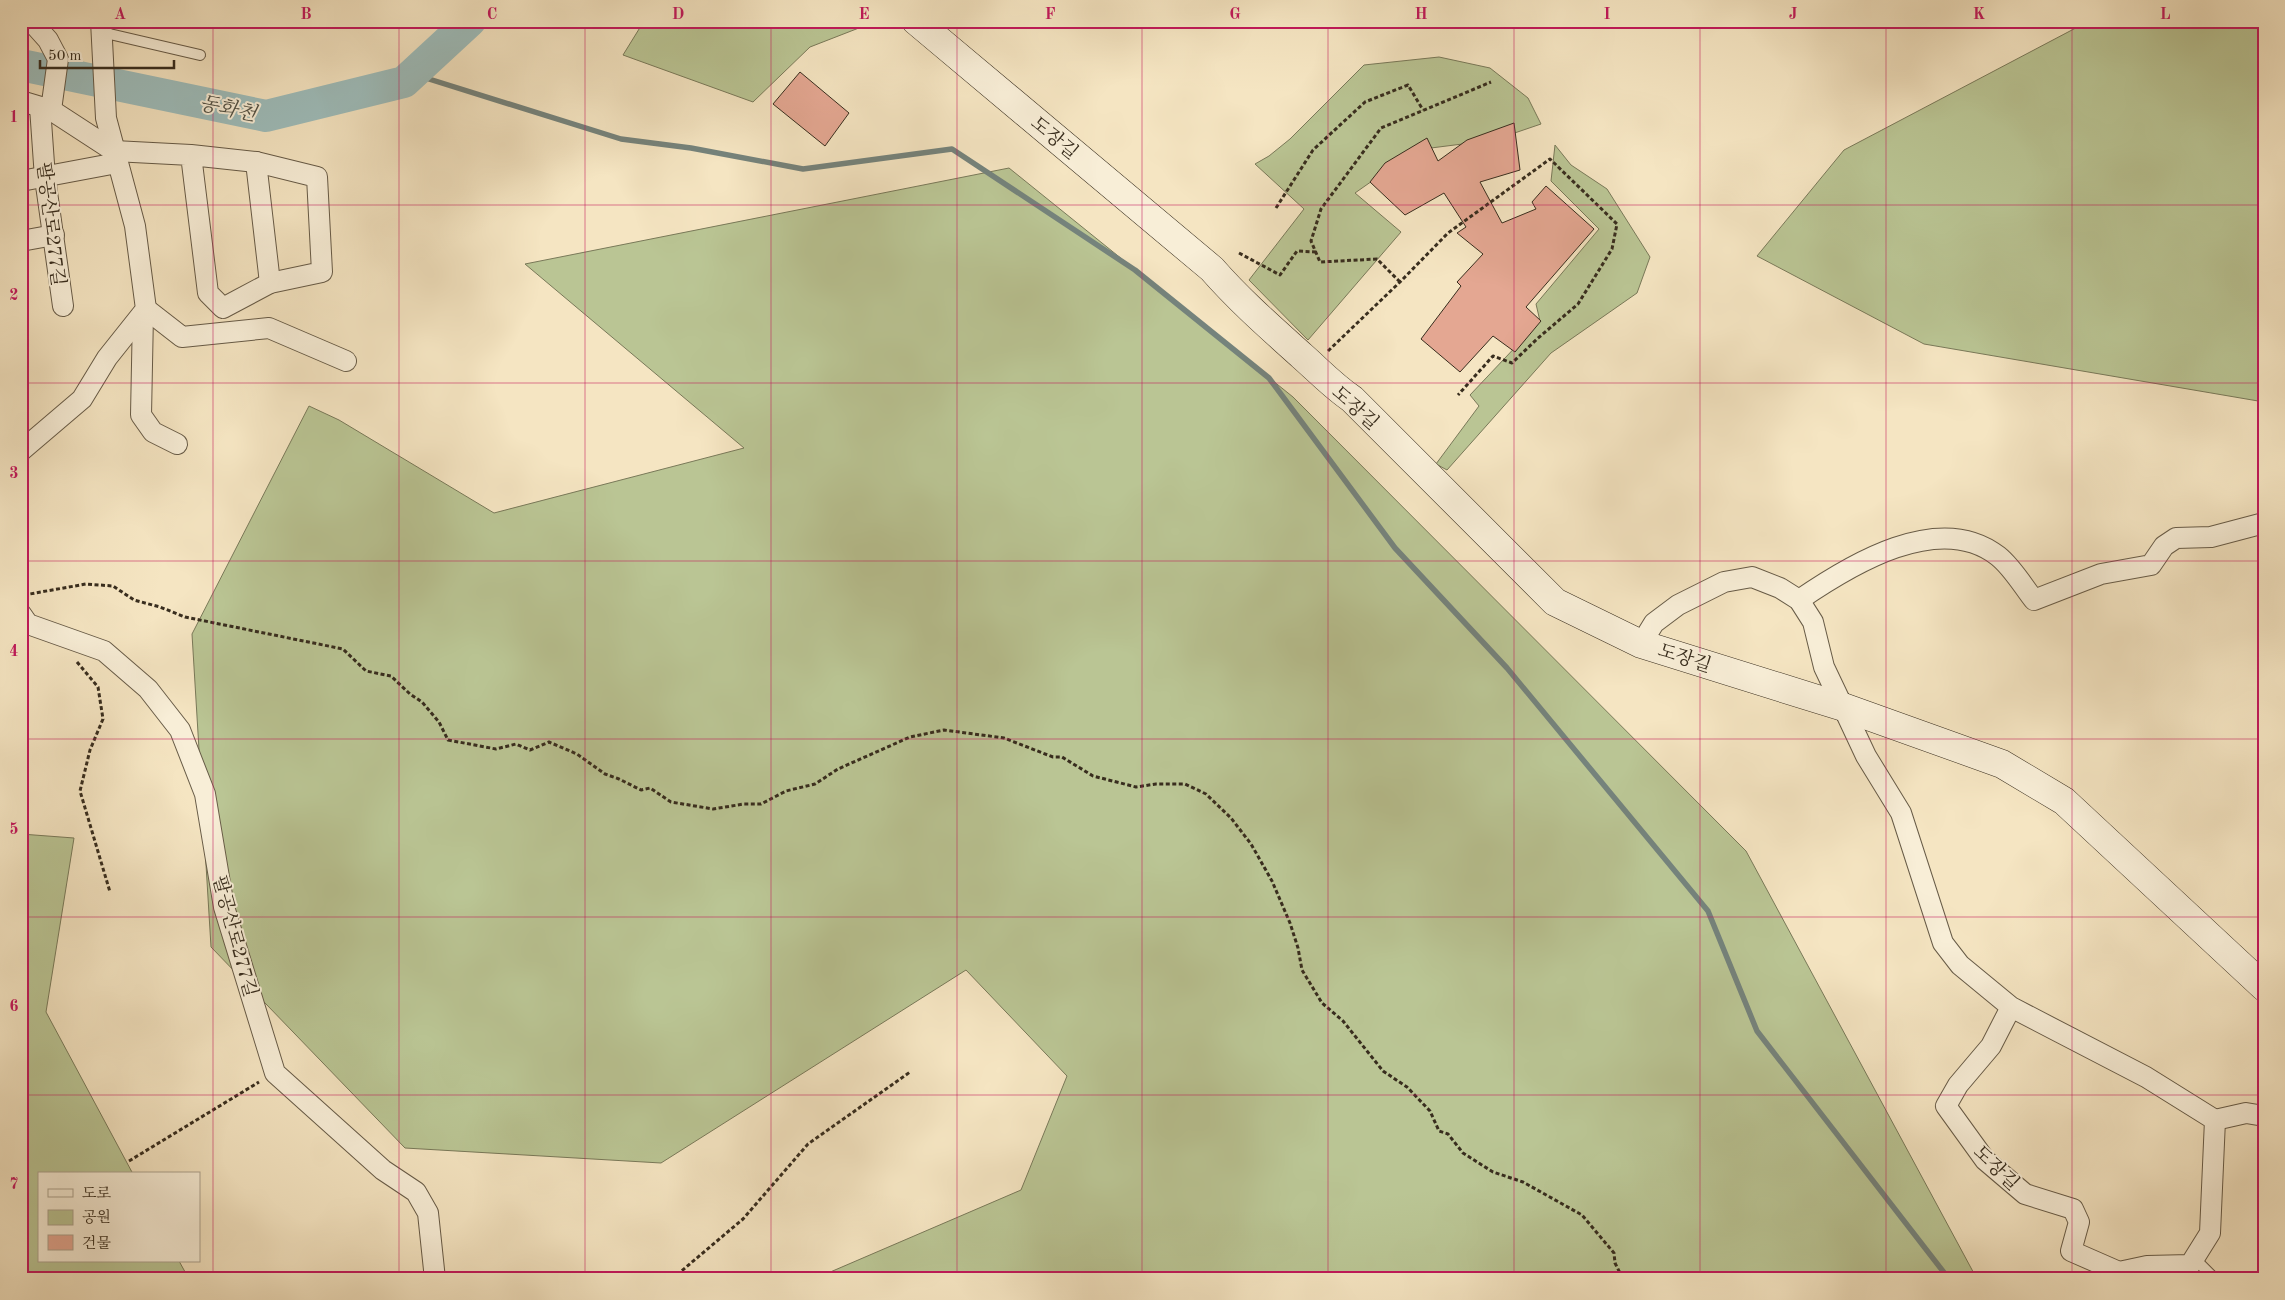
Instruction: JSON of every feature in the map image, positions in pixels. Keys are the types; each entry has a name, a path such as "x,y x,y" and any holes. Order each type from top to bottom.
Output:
{"street":[{"name":"팔공산로277길","path":"31,21 48,40 58,61 46,109 45,178 63,306"},
{"name":"도장길","path":"916,21 1212,269 1235,296 1313,365 1332,385 1352,399 1555,602 1641,644 1843,707 2002,764 2064,801 2264,987"},
{"path":"102,33 106,118 135,226 144,312 141,415 153,432 177,444"},
{"path":"21,101 46,109 116,157"},
{"path":"21,181 45,178 116,157 191,155 256,162 317,177 322,272 270,283 223,308 208,293 191,155"},
{"path":"256,162 270,283"},
{"path":"21,240 54,235"},
{"path":"144,312 182,337 269,328 346,361"},
{"path":"21,451 82,399 107,358 144,312"},
{"path":"1799,600 1822,584 1896,546 1931,537 1974,542 1998,556 2034,600 2101,574 2152,565 2164,546 2176,538 2211,537 2264,523"},
{"path":"1641,644 1654,623 1678,605 1724,582 1752,577 1780,588 1799,600 1813,622 1824,667 1866,756 1901,813 1943,943 1960,965 2011,1007 2146,1077 2215,1120 2246,1113 2264,1116"},
{"name":"팔공산로277길","path":"21,614 28,624 104,651 148,689 180,730 205,794 224,907 275,1072"},
{"name":"도장길","path":"2011,1007 1992,1046 1958,1086 1946,1106 1985,1160 2025,1194 2073,1208 2079,1222 2071,1251 2119,1272 2146,1266 2190,1265 2194,1258"},
{"path":"275,1072 383,1170 416,1192 428,1213 435,1279"},
{"path":"2194,1258 2210,1233 2215,1120"}],"lane":[{"path":"102,33 200,55"},
{"path":"2194,1258 2215,1279"}],"path":[{"path":"1400,282 1377,259 1320,262 1311,241 1321,209 1381,128 1491,82"},
{"path":"1276,208 1314,150 1365,102 1408,85 1423,110"},
{"path":"1313,365 1448,233 1550,159 1617,224 1612,249 1578,304 1512,363 1493,356 1458,395"},
{"path":"1239,253 1280,275 1297,251 1316,252"},
{"path":"21,595 86,584 113,586 134,600 160,607 185,617 343,649 366,671 391,676 410,694 422,702 439,722 448,740 496,749 516,744 530,750 550,742 577,754 606,774 641,790 650,788 672,802 713,809 744,804 761,804 786,791 814,784 838,769 910,737 944,730 1004,738 1053,757 1062,757 1093,776 1136,787 1156,784 1185,784 1206,794 1231,818 1251,844 1272,881 1290,923 1298,948 1302,970 1322,1003 1343,1021 1384,1071 1407,1087 1430,1111 1439,1131 1448,1134 1463,1153 1493,1172 1523,1182 1582,1215 1614,1253 1615,1262 1623,1279"},
{"path":"73,657 98,687 103,719 90,750 80,791 110,892"},
{"path":"129,1161 275,1072"},
{"path":"672,1279 743,1219 808,1144 910,1072"}],"green space":[{"path":"644,21 859,21 864,26 810,47 753,102 623,55"},
{"path":"2089,21 2264,21 2264,402 1924,344 1757,256 1844,150"},
{"path":"1439,57 1490,68 1528,98 1541,124 1494,140 1423,149 1392,167 1355,193 1401,232 1308,340 1249,280 1304,209 1255,164 1269,156 1290,139 1364,65"},
{"path":"1555,145 1571,165 1607,189 1650,257 1637,293 1551,353 1447,470 1436,464 1479,406 1470,395 1540,321 1536,304 1599,229 1551,181"},
{"path":"1009,168 1293,397 1746,851 1977,1279 814,1279 1021,1190 1067,1076 966,970 661,1163 405,1148 211,947 192,634 309,406 339,420 494,513 744,448 525,264"},
{"path":"21,834 74,838 46,1012 132,1172 38,1172 38,1262 180,1262 189,1279 21,1279"}],"building":[{"path":"800,72 849,113 825,146 773,104"},
{"path":"1514,123 1520,170 1480,182 1502,223 1536,209 1532,202 1546,186 1594,229 1526,307 1541,321 1515,352 1493,336 1460,372 1421,339 1461,286 1457,282 1483,254 1457,233 1466,227 1444,193 1405,215 1370,182 1385,163 1427,138 1438,161 1467,140"}],"waterway":[{"name":"동화천","path":"21,65 266,116 404,82 470,21"},
{"path":"413,74 621,139 691,148 803,169 952,149 1135,270 1269,378 1395,548 1507,668 1708,911 1757,1031 1949,1279"}]}
